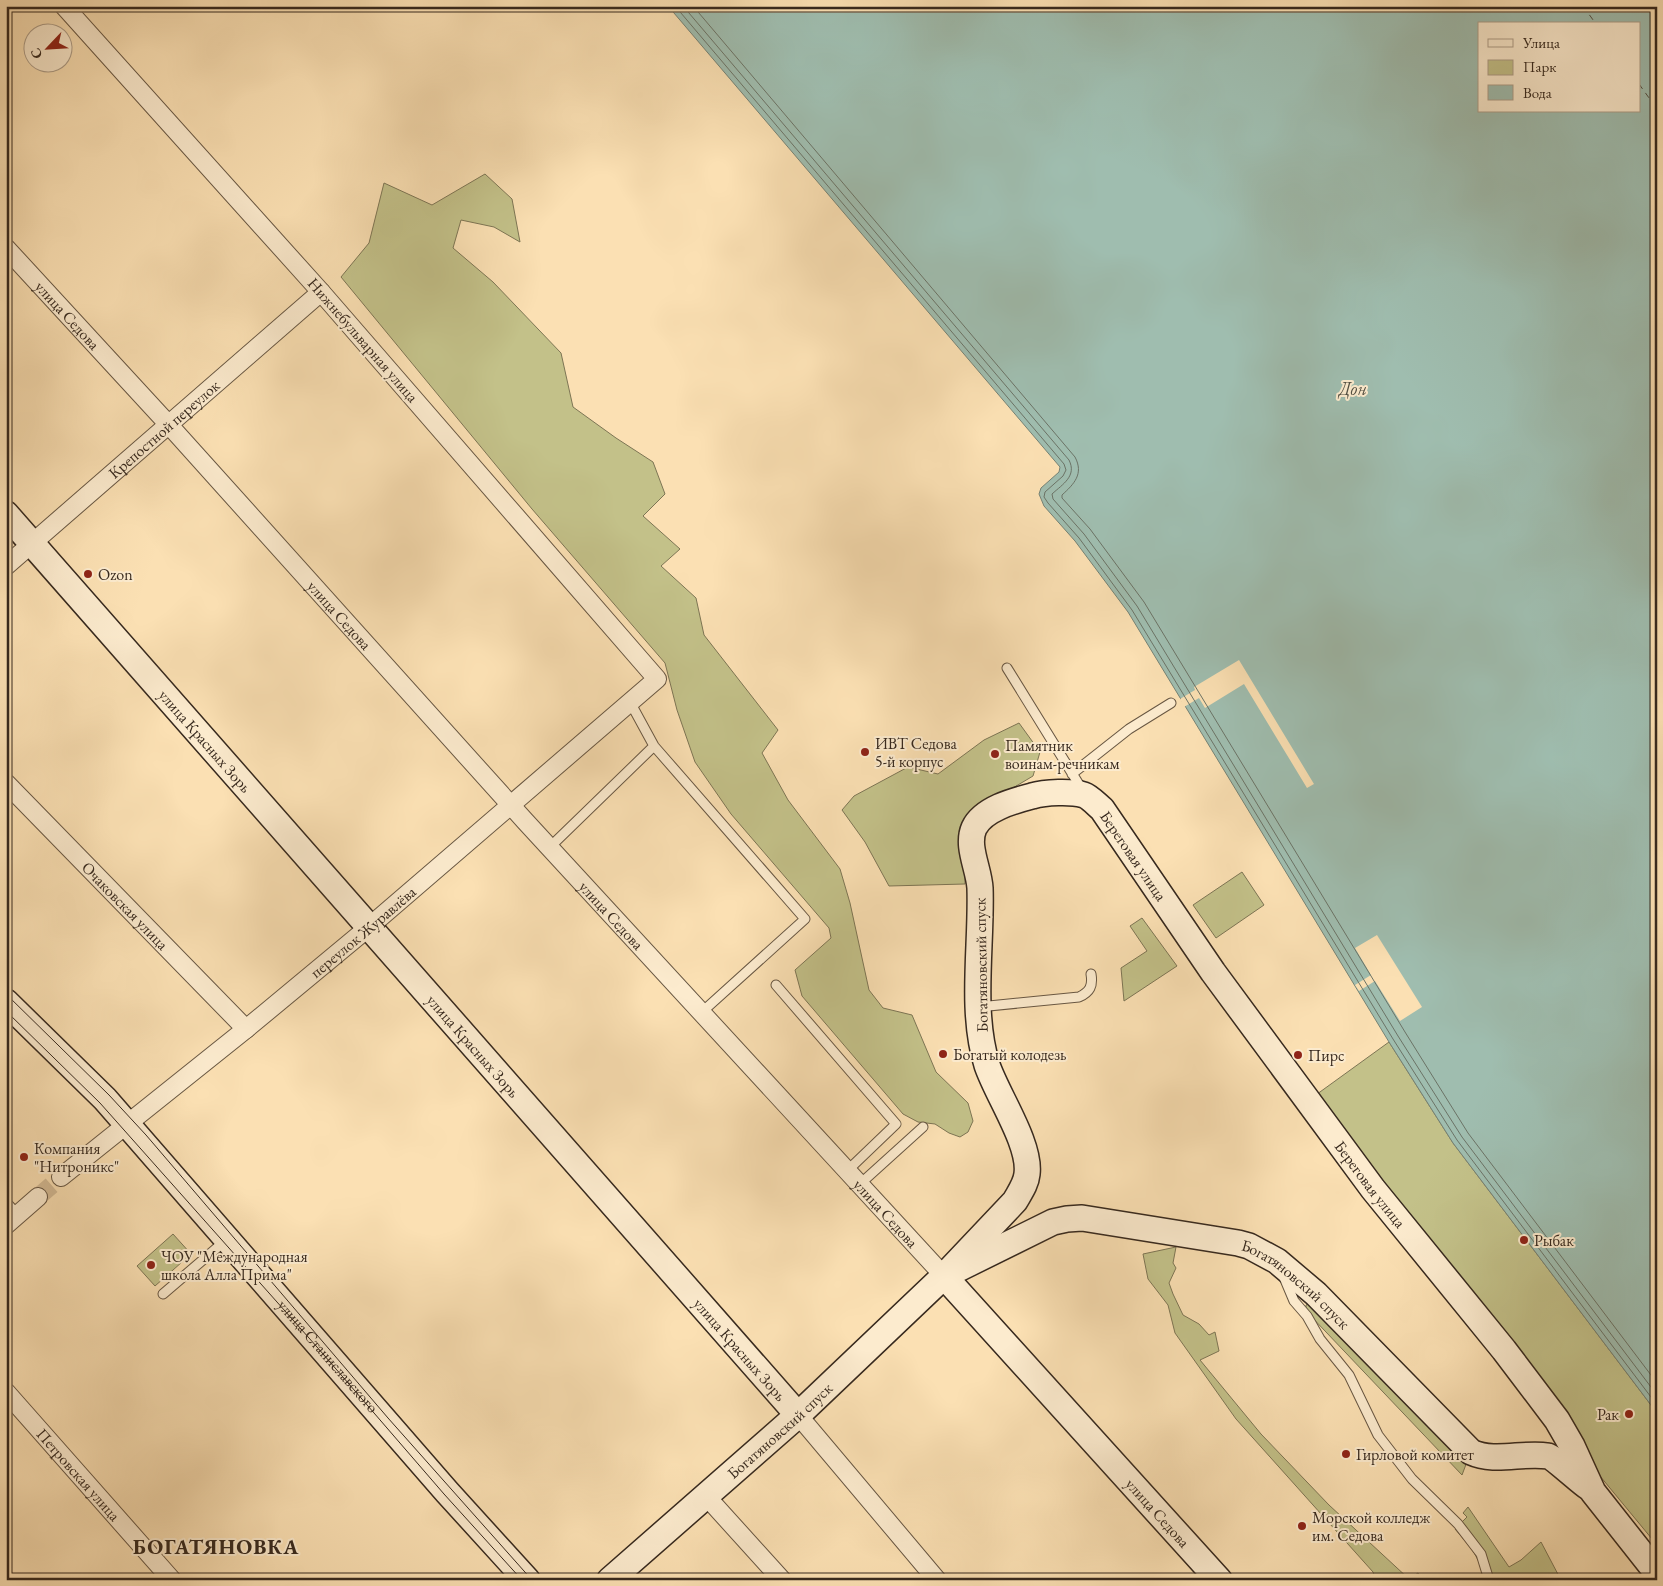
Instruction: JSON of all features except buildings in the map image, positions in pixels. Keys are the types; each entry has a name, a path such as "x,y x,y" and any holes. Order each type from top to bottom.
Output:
{"street":[{"name":"Нижнебульварная улица","path":"64,6 321,292 657,679"},
{"name":"улица Седова","path":"6,248 550,848 860,1184 1220,1580"},
{"name":"Крепостной переулок","path":"6,566 321,292"},
{"name":"улица Красных Зорь","path":"6,514 798,1416 937,1580"},
{"name":"переулок Журавлёва","path":"62,1177 369,927 657,679"},
{"name":"Очаковская улица","path":"6,783 246,1029"},
{"name":"Богатяновский спуск","path":"610,1580 798,1416 944,1276 1023,1189 1027,1174 1027,1156 987,1065 980,1034 980,886 971,843 972,834 975,826 985,815 1001,806 1034,795 1054,792 1085,795"},
{"name":"Береговая улица","path":"1085,795 1102,809 1213,972 1373,1189 1504,1350 1557,1420 1572,1446 1593,1492 1657,1573"},
{"name":"улица Станиславского","path":"6,1002 105,1099 442,1486 527,1580"},
{"path":"10,1214 38,1197"},
{"name":"Богатяновский спуск","path":"944,1276 1053,1222 1067,1219 1082,1218 1249,1246 1276,1261 1316,1294 1471,1452 1480,1456 1491,1457 1550,1456"},
{"name":"Петровская улица","path":"6,1392 172,1580"},
{"path":"1557,1420 1550,1456 1593,1492"},
{"path":"706,1496 782,1580"}],"lane":[{"path":"1007,668 1085,795"},
{"path":"630,702 654,746 805,919 702,1012"},
{"path":"1072,774 1129,729 1171,703"},
{"path":"550,848 654,746"},
{"path":"979,1007 1079,997 1088,992 1091,987 1091,974"},
{"path":"776,985 896,1124 847,1171"},
{"path":"860,1184 923,1127"},
{"path":"163,1294 227,1239"},
{"path":"1276,1261 1294,1301 1307,1316 1320,1339 1349,1375 1378,1435 1412,1479 1458,1524 1481,1554 1489,1580"}],"green space":[{"path":"485,174 512,199 520,242 494,227 461,220 453,248 493,282 561,353 573,407 653,462 665,494 643,516 680,549 661,566 696,598 704,635 778,730 762,753 788,800 840,869 850,903 869,990 883,1008 912,1015 936,1072 968,1103 973,1121 968,1132 960,1137 949,1133 935,1124 918,1122 903,1114 802,996 795,970 831,938 829,928 731,814 695,762 677,710 665,663 532,509 341,277 369,243 384,183 432,205"},
{"path":"1019,723 1040,752 1033,776 986,804 965,847 965,884 889,886 865,842 842,810 854,796 908,767 938,774 984,740"},
{"path":"1242,872 1264,905 1216,938 1193,905"},
{"path":"1142,918 1177,966 1124,1001 1121,968 1147,951 1130,926"},
{"path":"1389,1042 1453,1143 1657,1413 1657,1545 1595,1470 1313,1097"},
{"path":"173,1234 191,1254 155,1286 137,1266"},
{"path":"1176,1247 1173,1263 1176,1268 1169,1283 1173,1294 1183,1315 1199,1324 1209,1335 1215,1332 1219,1351 1200,1360 1261,1434 1329,1505 1409,1579 1418,1573 1423,1580 1376,1580 1373,1572 1236,1419 1175,1333 1168,1305 1148,1279 1143,1254"},
{"path":"1314,1301 1468,1459 1462,1475 1306,1311 1306,1305"},
{"path":"1468,1507 1509,1567 1521,1560 1541,1542 1561,1580 1489,1580 1472,1549 1455,1529 1467,1517 1463,1513"}],"water":[{"name":"Дон","path":"668,6 1657,6 1657,1413 1453,1143 1389,1042 1128,612 1075,541 1044,506 1039,494 1041,488 1059,472 1060,467"}],"pier":[{"path":"1239,660 1314,784 1307,788 1244,684 1205,708 1199,698 1184,707 1180,699 1195,690 1194,687"},
{"path":"1377,935 1422,1007 1400,1021 1375,981 1359,991 1355,985 1371,975 1355,948"}],"ferry route":[{"path":"1583,6 1595,22"},
{"path":"1640,85 1657,109"}],"tunnel":[{"path":"38,1197 61,1177"}],"tram line":[{"path":"6,994 109,1095 146,1135 388,1418 532,1580"},
{"path":"6,1011 100,1103 522,1580"}],"place":[{"name":"Ozon","path":"88,574"},
{"name":"ИВТ Седова 5-й корпус","path":"865,752"},
{"name":"Памятник воинам-речникам","path":"995,754"},
{"name":"Богатый колодезь","path":"943,1054"},
{"name":"Пирс","path":"1298,1055"},
{"name":"Компания \"Нитроникс\"","path":"24,1157"},
{"name":"Рыбак","path":"1524,1240"},
{"name":"ЧОУ \"Международная школа Алла Прима\"","path":"151,1265"},
{"name":"Рак","path":"1629,1414"},
{"name":"Гирловой комитет","path":"1346,1454"},
{"name":"Морской колледж им. Седова","path":"1302,1526"}],"district":[{"name":"БОГАТЯНОВКА","path":"216,1546"}]}
